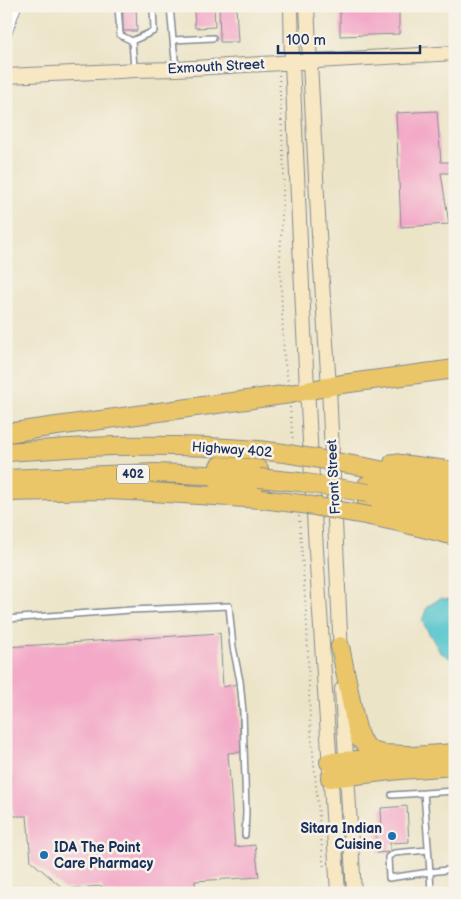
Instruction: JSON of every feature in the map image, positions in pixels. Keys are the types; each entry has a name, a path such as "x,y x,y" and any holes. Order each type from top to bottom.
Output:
{"highway":[{"path":"6,433 455,369"},
{"name":"Highway 402","path":"6,452 147,445 217,447 284,453 367,487 455,514"},
{"path":"6,469 75,466 200,465 260,483"},
{"path":"367,487 455,471"},
{"name":"Highway 402","path":"6,479 155,474 225,475 260,483 300,482 367,487 408,476 455,488"},
{"path":"6,492 107,490 190,494 260,483"},
{"path":"367,487 419,496 455,506"},
{"path":"367,487 422,514 455,523"},
{"path":"367,487 403,523 455,536"},
{"path":"340,646 360,739 370,749 383,754 455,753"},
{"path":"338,769 408,755"},
{"path":"338,769 400,770 455,766"}],"main road":[{"name":"Front Street","path":"291,6 307,390 316,550 338,769 354,893"},
{"name":"Front Street","path":"307,6 329,387 340,646 338,893"},
{"name":"Exmouth Street","path":"6,76 176,69 455,53"}],"street":[{"path":"6,34 16,6"}],"lane":[{"path":"118,6 120,35 132,41"},
{"path":"132,41 154,31 153,6"},
{"path":"170,6 176,69"},
{"path":"173,40 213,38"},
{"path":"132,41 134,70"},
{"path":"6,620 131,610 229,606 243,712 245,835"},
{"path":"392,795 455,791"},
{"path":"424,794 431,893"},
{"path":"428,850 394,853 388,857 389,878 455,869"}],"water":[{"path":"441,598 455,601 455,661 440,652 422,621 427,607"}],"building":[{"path":"123,6 136,6 137,31 123,31"},
{"path":"205,6 214,6 215,27 195,28 194,9 205,8"},
{"path":"219,6 236,6 238,42 220,42"},
{"path":"340,6 399,6 399,34 340,36"},
{"path":"437,111 441,162 451,162 452,173 441,173 449,224 401,227 396,113"},
{"path":"220,633 223,687 238,684 241,752 228,753 235,847 255,845 259,877 195,881 196,893 103,893 102,886 64,889 31,861 27,816 13,816 6,709 6,647"},
{"name":"Sitara Indian Cuisine","path":"407,806 409,842 390,843 390,852 377,853 376,830 382,829 381,808"}],"place":[{"name":"Sitara Indian Cuisine","path":"392,836"},
{"name":"IDA The Point Care Pharmacy","path":"44,855"}]}
